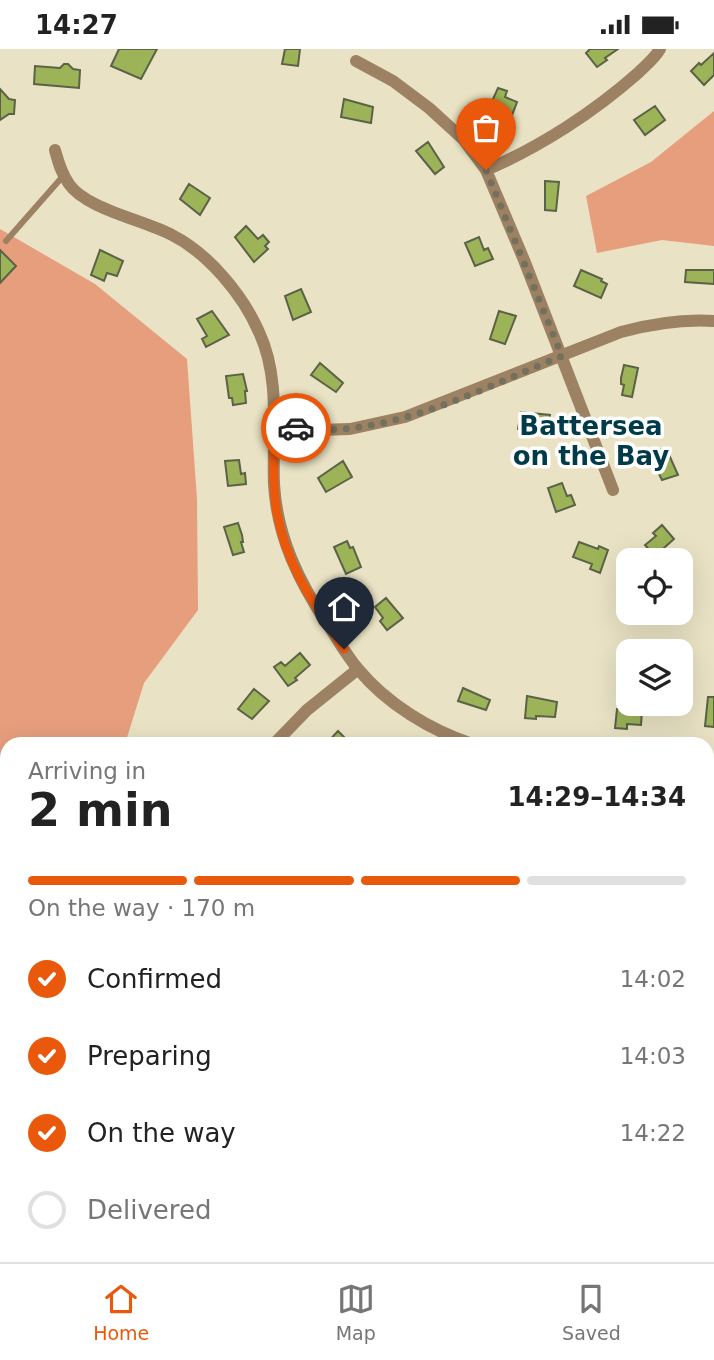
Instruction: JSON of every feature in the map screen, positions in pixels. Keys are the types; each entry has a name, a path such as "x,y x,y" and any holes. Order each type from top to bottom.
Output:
{"street":[{"path":"486,170 555,133 603,102 660,49"},
{"path":"356,61 393,81 429,108 455,131 486,170 613,490"},
{"path":"55,149 64,175 75,192 112,212 173,235 212,266 232,287 252,318 266,352 272,382 275,496 286,546 307,594 358,669 418,719 452,737"},
{"path":"274,426 319,430 373,426 442,404 621,332 645,325 714,321"},
{"path":"281,737 307,709 358,669"}],"lane":[{"path":"6,241 64,175"}],"shaded area":[{"path":"714,111 714,246 662,240 597,253 586,196 651,162"},
{"path":"0,229 95,284 187,359 197,499 198,610 144,683 127,737 0,737"}],"building":[{"path":"119,49 157,49 141,79 111,66"},
{"path":"285,49 300,49 298,66 282,64"},
{"path":"590,49 618,49 597,67 586,53"},
{"path":"714,53 714,75 704,85 691,71"},
{"path":"64,64 80,70 79,88 34,84 35,66 60,68"},
{"path":"498,88 507,91 505,97 517,102 511,118 487,112"},
{"path":"0,89 9,99 15,100 14,114 0,120"},
{"path":"344,99 373,107 371,123 341,117"},
{"path":"655,106 665,120 645,135 634,120"},
{"path":"428,142 444,167 435,174 416,151"},
{"path":"545,181 559,182 556,211 545,210"},
{"path":"189,184 210,198 200,215 180,199"},
{"path":"246,226 258,239 263,235 269,242 265,246 268,249 254,262 235,237"},
{"path":"479,237 484,250 488,248 493,259 475,266 465,243"},
{"path":"0,250 16,266 0,283"},
{"path":"100,250 123,261 117,276 107,273 104,281 91,275"},
{"path":"581,270 607,284 601,298 574,286"},
{"path":"686,270 714,270 714,284 685,282"},
{"path":"301,289 311,312 293,320 285,296"},
{"path":"212,311 229,335 206,347 202,339 207,336 197,319"},
{"path":"499,311 516,316 505,344 490,339"},
{"path":"320,363 343,383 336,392 311,375"},
{"path":"624,365 638,368 632,397 622,395 624,385 621,384 621,378"},
{"path":"243,374 247,391 246,403 233,405 232,398 229,398 226,376"},
{"path":"521,412 550,415 547,433 518,429"},
{"path":"666,448 678,475 662,480 654,464 657,463 653,452"},
{"path":"239,460 241,474 245,473 246,484 228,486 225,461"},
{"path":"343,461 352,477 326,492 318,478"},
{"path":"562,483 567,496 571,495 575,505 556,512 548,488"},
{"path":"238,523 244,552 233,555 224,527"},
{"path":"662,525 674,539 664,548 648,548 645,545 656,536 653,533"},
{"path":"347,541 350,548 353,547 361,567 346,574 334,547"},
{"path":"579,542 608,550 600,573 590,569 592,564 573,557"},
{"path":"386,598 403,618 387,630 375,607"},
{"path":"300,653 310,665 288,686 274,667 281,662 285,666"},
{"path":"463,688 490,700 486,710 458,701"},
{"path":"254,689 269,701 252,719 238,709"},
{"path":"527,696 557,702 555,717 525,718"},
{"path":"708,697 714,697 714,727 705,726"},
{"path":"616,716 642,716 641,725 627,724 627,729 615,728"},
{"path":"338,731 344,737 332,737"}],"way so far":[{"path":"296,428 319,430 373,426 442,404 562,356 486,170"}],"district":[{"name":"Battersea on the Bay","path":"591,440"}],"route":[{"path":"296,428 274,426 274,485 279,523 293,566 303,586 344,649"}]}
